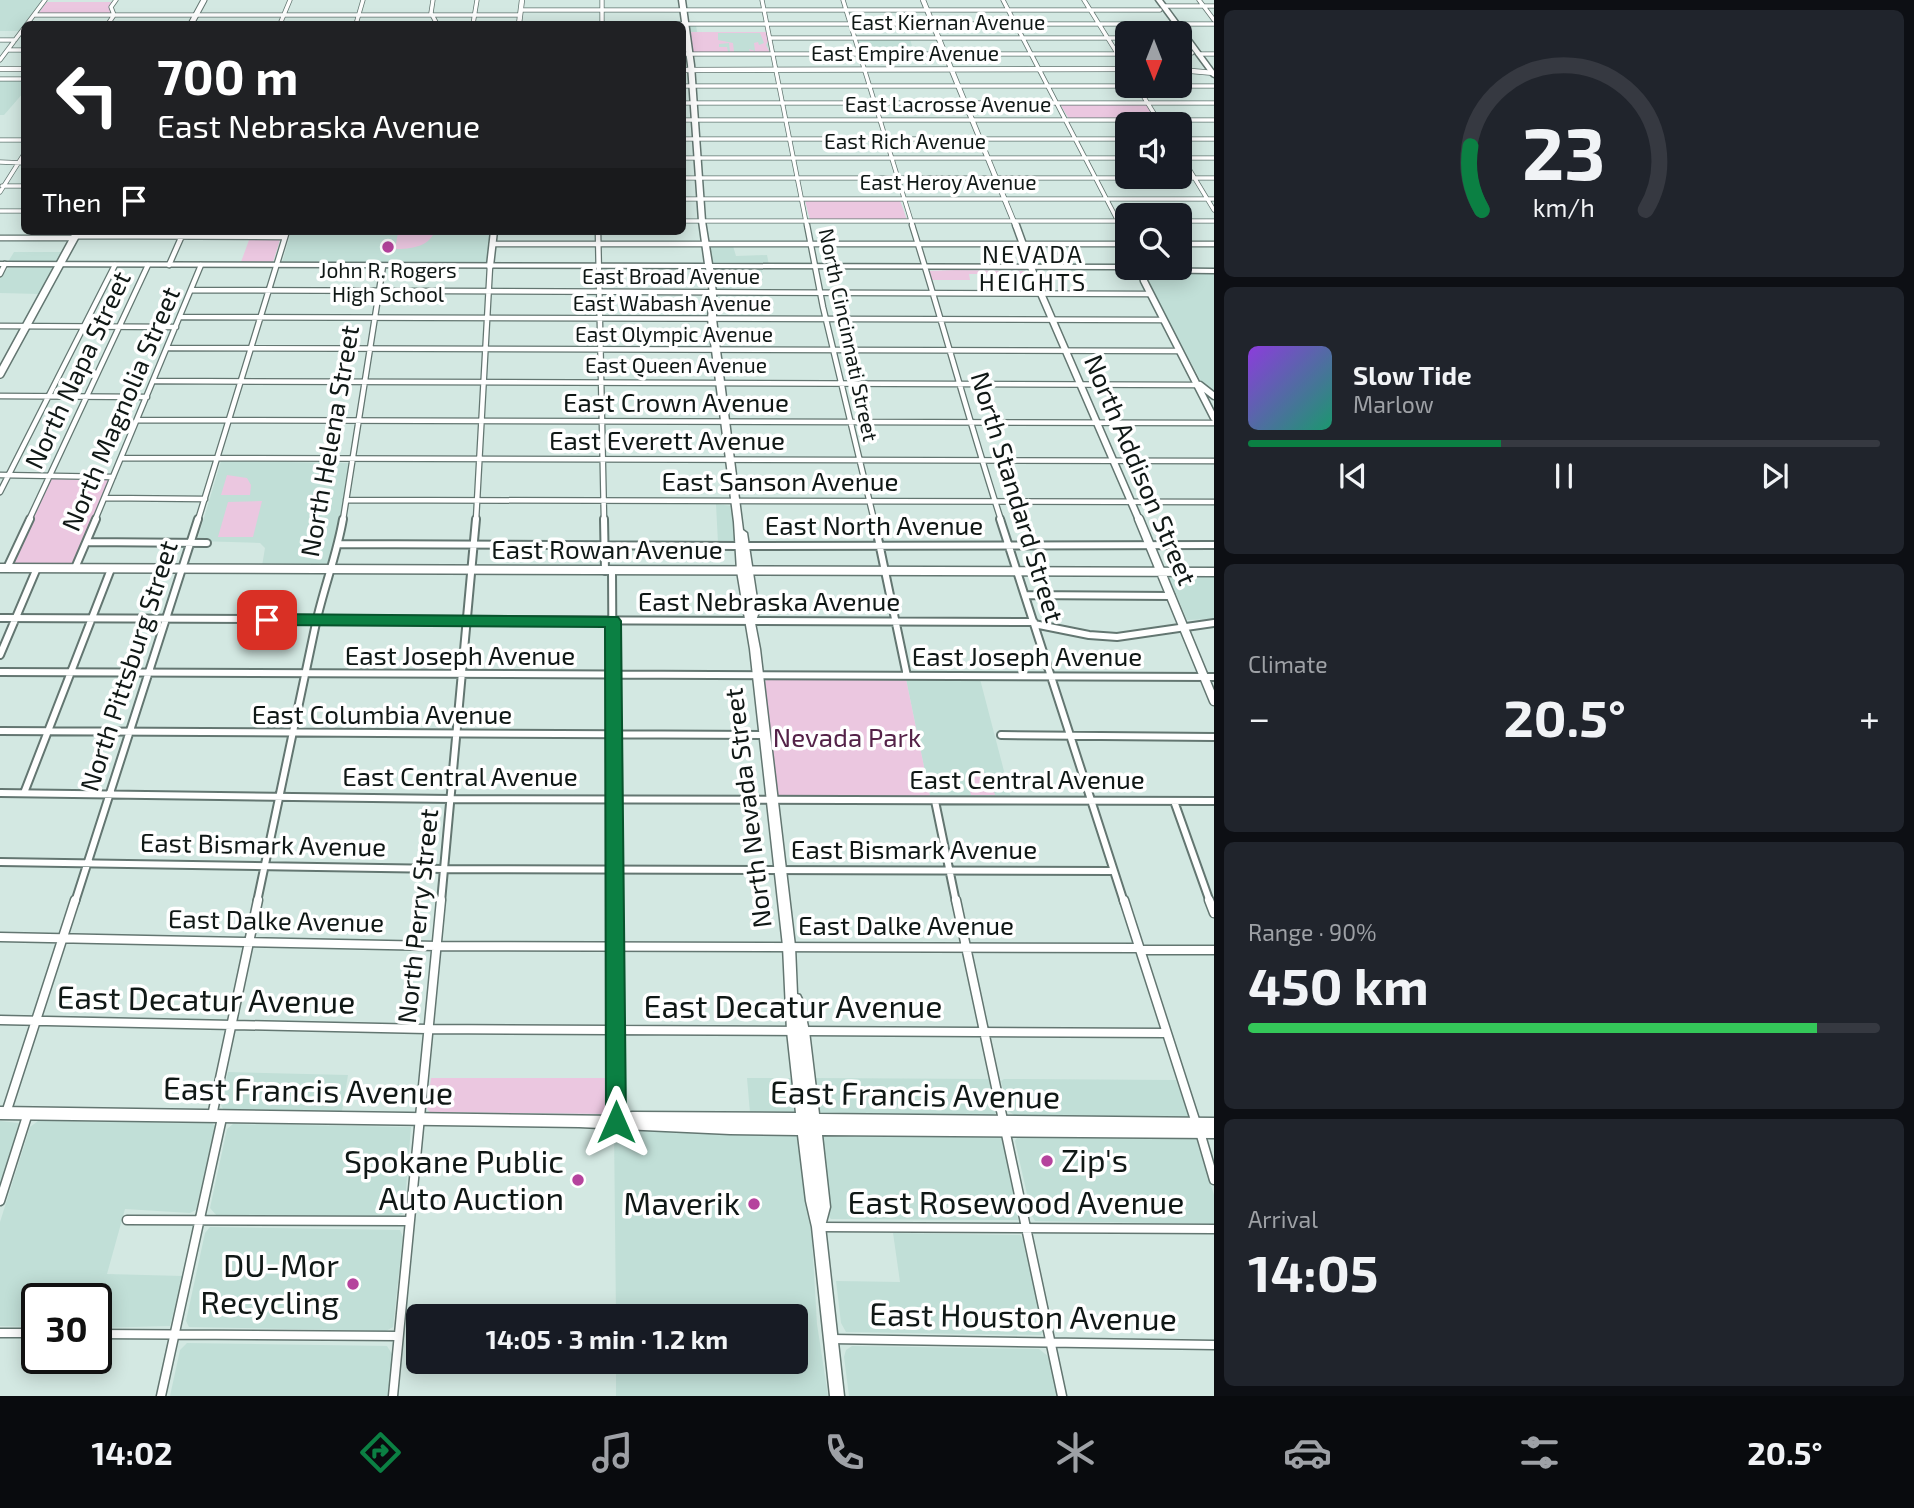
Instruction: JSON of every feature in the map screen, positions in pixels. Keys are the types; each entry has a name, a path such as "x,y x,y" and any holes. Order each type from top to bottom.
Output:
{"main road":[{"path":"193,21 204,0"},
{"name":"North Nevada Street","path":"682,0 684,21"},
{"path":"1156,0 1171,21"},
{"path":"1162,8 1172,21"},
{"path":"1192,50 1211,72 1214,85"},
{"name":"North Nevada Street","path":"686,54 719,384 738,522 743,530 745,571 754,612 752,622 764,735 809,1125 812,1201 818,1227 836,1396"},
{"path":"0,374 76,235"},
{"path":"3,264 1115,269"},
{"path":"1033,268 1115,267"},
{"path":"1192,268 1214,269"},
{"path":"1192,269 1214,269"},
{"name":"East Francis Avenue","path":"3,1113 616,1122 636,1126 1198,1128 1214,1132"},
{"name":"East Francis Avenue","path":"1198,1128 1214,1124"}],"street":[{"path":"30,21 45,0"},
{"path":"114,15 111,7 116,0"},
{"path":"281,21 290,0"},
{"path":"357,21 363,0"},
{"path":"433,0 432,15 435,21"},
{"path":"474,21 477,0"},
{"path":"520,21 522,0"},
{"path":"602,0 602,21"},
{"name":"North Cincinnati Street","path":"762,0 820,293 880,545 907,676"},
{"name":"North Standard Street","path":"843,0 961,384 969,422 1214,1180"},
{"name":"North Addison Street","path":"923,0 1054,321 1183,625 1209,677 1214,701"},
{"path":"1003,0 1115,216"},
{"path":"1084,0 1115,50"},
{"path":"1199,0 1214,22"},
{"path":"34,15 475,15 602,10 1090,10 1214,6"},
{"path":"110,21 114,15"},
{"path":"1192,23 1214,22"},
{"path":"686,24 1115,24"},
{"path":"0,60 21,33"},
{"path":"0,37 15,40"},
{"name":"East Kiernan Avenue","path":"770,38 1115,38"},
{"path":"8,50 21,50"},
{"path":"1195,53 1214,54"},
{"path":"686,54 1115,54"},
{"path":"0,69 21,69"},
{"name":"East Empire Avenue","path":"687,69 1115,69"},
{"path":"1192,70 1211,72"},
{"path":"0,79 21,79"},
{"path":"1192,86 1214,85"},
{"path":"688,86 1115,86"},
{"path":"1145,98 1154,112"},
{"path":"686,103 1214,103"},
{"name":"East Lacrosse Avenue","path":"686,120 1115,121"},
{"name":"East Lacrosse Avenue","path":"1192,121 1214,120"},
{"path":"686,139 1115,139"},
{"path":"1192,139 1214,139"},
{"path":"0,140 21,140"},
{"path":"1192,157 1214,158"},
{"name":"East Rich Avenue","path":"686,158 1115,158"},
{"path":"0,162 21,163"},
{"path":"0,192 21,164"},
{"path":"1192,175 1214,210"},
{"path":"686,178 1214,178"},
{"path":"2,186 21,186"},
{"name":"East Heroy Avenue","path":"686,199 1214,199"},
{"path":"0,211 21,211"},
{"path":"686,221 1115,221"},
{"path":"1192,221 1214,221"},
{"path":"0,238 76,235"},
{"name":"North Napa Street","path":"169,265 183,235"},
{"name":"North Pittsburg Street","path":"3,1113 36,1021 167,619 286,235"},
{"name":"North Perry Street","path":"393,1396 474,571 493,235"},
{"path":"598,235 602,502 613,621 616,1122"},
{"path":"492,244 1115,242"},
{"path":"1192,244 1214,244"},
{"path":"0,274 3,264"},
{"path":"0,492 115,265"},
{"name":"North Napa Street","path":"4,568 148,265"},
{"name":"North Magnolia Street","path":"75,568 201,265"},
{"name":"North Helena Street","path":"161,1396 199,1221 231,1026 317,620 329,570 339,544 383,266"},
{"path":"1146,280 1214,420"},
{"name":"East Broad Avenue","path":"192,290 1150,293"},
{"name":"East Wabash Avenue","path":"181,317 1164,320"},
{"path":"0,326 176,327"},
{"name":"East Olympic Avenue","path":"168,348 1180,352"},
{"name":"East Queen Avenue","path":"155,381 1082,385 1196,383"},
{"path":"1196,383 1214,399"},
{"path":"0,396 147,397"},
{"path":"1205,400 1214,399"},
{"name":"East Crown Avenue","path":"138,420 481,423 1098,423 1214,420"},
{"name":"East Everett Avenue","path":"121,458 1214,461"},
{"path":"0,475 113,477"},
{"path":"105,498 205,499"},
{"name":"East Sanson Avenue","path":"346,500 1214,502"},
{"path":"86,542 207,543"},
{"name":"East North Avenue","path":"339,544 1214,545"},
{"name":"East Rowan Avenue","path":"4,568 1214,572"},
{"path":"0,655 37,568"},
{"path":"24,793 111,569"},
{"path":"1025,595 1171,596"},
{"name":"East Nebraska Avenue","path":"0,618 1034,623 1080,634 1102,636 1142,636 1183,625 1214,623"},
{"name":"East Joseph Avenue","path":"0,672 1209,677"},
{"name":"East Columbia Avenue","path":"0,731 764,735"},
{"path":"1000,735 1214,737"},
{"name":"East Central Avenue","path":"0,793 451,799 1214,801"},
{"path":"936,801 1062,1396"},
{"path":"1174,801 1214,913"},
{"name":"East Bismark Avenue","path":"0,862 444,869 1114,871"},
{"name":"East Dalke Avenue","path":"0,937 436,946 1214,950"},
{"name":"East Decatur Avenue","path":"0,1020 428,1029 1166,1033"},
{"path":"0,1201 28,1113"},
{"path":"127,1220 409,1221"},
{"name":"East Rosewood Avenue","path":"818,1227 1214,1229"},
{"path":"0,1333 21,1333"},
{"path":"112,1334 398,1336"},
{"name":"East Houston Avenue","path":"831,1339 1214,1345"}],"shaded area":[{"path":"0,0 44,0 28,21 21,21 20,31 0,31"},
{"path":"696,25 697,32 767,32 771,52 691,53 688,26"},
{"path":"910,39 912,46 893,46 895,53 861,52 857,40"},
{"path":"0,80 21,80 21,95 4,115 0,115"},
{"name":"John R. Rogers High School","path":"290,235 492,235 486,264 282,263"},
{"path":"733,246 736,256 767,255 769,265 713,264 709,247"},
{"path":"14,252 63,252 56,262 8,262"},
{"path":"8,268 54,269 40,294 0,293 0,279"},
{"path":"762,270 763,280 731,280 732,292 714,291 712,271"},
{"path":"1192,273 1214,273 1214,395 1203,385 1148,280 1192,280"},
{"path":"221,461 350,463 336,548 329,565 262,566 265,548 260,543 197,541"},
{"path":"716,504 732,506 735,542 718,543"},
{"path":"1214,574 1214,619 1187,620 1168,575"},
{"path":"906,679 980,679 1011,798 930,796"},
{"path":"228,1072 348,1075 342,1111 223,1109 221,1105"},
{"path":"747,1078 793,1078 797,1111 750,1113"},
{"path":"814,1078 989,1079 996,1113 991,1116 823,1114 817,1109"},
{"path":"1176,1080 1190,1119 1016,1116 1008,1111 1001,1081"},
{"path":"0,1121 19,1123 0,1184"},
{"path":"38,1121 212,1123 215,1126 196,1210 190,1213 125,1209 107,1274 183,1276 170,1326 112,1328 112,1283 21,1283 21,1327 0,1326 0,1222 30,1127"},
{"path":"233,1124 411,1127 404,1213 399,1216 217,1216 210,1208 227,1129"},
{"path":"614,1128 798,1135 812,1240 817,1324 828,1396 616,1396 616,1374 808,1374 808,1304 616,1304"},
{"path":"826,1133 1000,1136 1018,1220 831,1219 828,1216 819,1142"},
{"path":"1018,1136 1196,1138 1214,1195 1214,1224 1035,1221 1015,1141"},
{"path":"210,1227 400,1230 403,1237 393,1327 386,1331 189,1327 186,1321 205,1233"},
{"path":"893,1233 1020,1235 1024,1241 1043,1330 1041,1335 846,1332 841,1323 836,1281 900,1282"},
{"path":"187,1343 387,1346 392,1354 388,1396 170,1396 180,1350"},
{"path":"852,1346 1039,1349 1049,1357 1057,1396 849,1396 844,1357 846,1350"}],"green space":[{"path":"47,2 113,2 112,14 38,14"},
{"path":"689,32 767,32 769,39 766,45 770,53 750,52 749,49 755,51 754,43 764,43 760,33 718,33 718,40 733,43 734,52 730,52 729,43 719,44 719,47 727,47 728,52 692,52"},
{"path":"1060,104 1146,104 1151,112 1115,112 1115,119 1069,119"},
{"path":"900,200 907,220 810,220 805,201"},
{"path":"398,235 433,235 424,244 395,249"},
{"path":"249,240 280,240 273,262 241,262"},
{"path":"928,271 1025,271 1035,287 1026,274 969,274 970,280 931,280"},
{"path":"227,475 247,478 251,485 250,495 221,495"},
{"path":"50,479 110,480 74,564 12,564"},
{"path":"262,501 253,537 218,537 228,502"},
{"name":"Nevada Park","path":"768,679 906,679 930,796 777,794 764,682"},
{"path":"966,773 989,773 995,795 971,795"},
{"path":"431,1078 612,1078 611,1109 606,1114 430,1112 427,1109"}],"place":[{"name":"John R. Rogers High School","path":"388,247"},
{"name":"Zip's","path":"1047,1161"},
{"name":"Spokane Public Auto Auction","path":"578,1180"},
{"name":"Maverik","path":"754,1204"},
{"name":"DU-Mor Recycling","path":"353,1284"}],"district":[{"name":"NEVADA HEIGHTS","path":"1033,269"}],"route":[{"path":"267,620 613,621 616,1122"}]}
